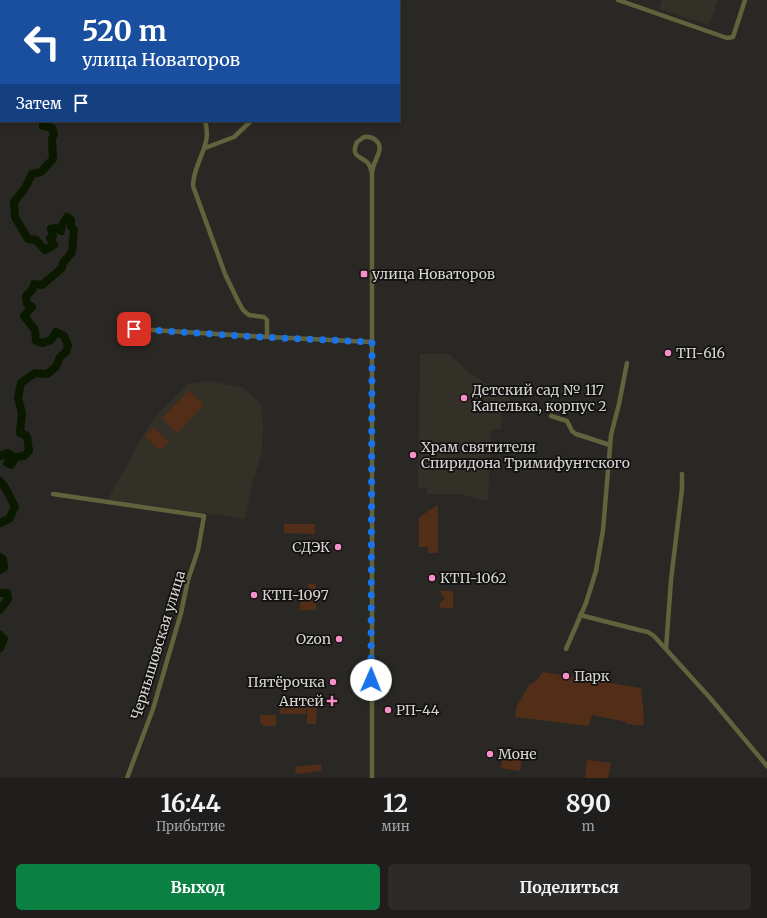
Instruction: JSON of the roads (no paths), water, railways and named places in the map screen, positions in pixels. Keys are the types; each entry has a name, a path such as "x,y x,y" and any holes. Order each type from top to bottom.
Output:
{"street":[{"path":"618,0 727,38 733,37 745,0"},
{"path":"205,122 208,138 193,179 193,186 225,274 238,301 243,310 249,315 264,317 267,320 267,337"},
{"path":"205,148 234,137 250,122"},
{"path":"372,173 368,163 358,157 355,151 357,142 364,137 374,138 380,148 372,173 372,778"},
{"path":"119,328 372,342"},
{"path":"566,649 592,585 603,530 610,436 619,404 627,363"},
{"path":"551,416 567,421 576,434 610,445"},
{"path":"666,649 682,489 682,474"},
{"name":"Чернышовская улица","path":"53,494 204,516 198,550 188,580 181,613 153,709 140,741 128,778"},
{"path":"580,615 648,632 666,649 733,724 767,766"}],"waterway":[{"path":"0,456 8,453 12,456 7,463 11,465 16,457 24,456 29,451 27,436 20,433 22,413 18,398 21,383 35,373 47,374 56,367 60,357 66,352 68,345 64,336 56,332 51,340 43,343 36,341 35,330 24,316 32,307 27,304 26,296 33,289 34,284 42,285 62,268 63,263 72,252 74,230 71,227 71,220 67,217 62,225 61,231 55,228 51,229 53,236 50,238 54,245 45,250 36,240 28,239 15,217 14,202 25,188 32,174 41,172 53,159 52,139 54,134 52,128 43,126 44,122"},
{"path":"0,481 15,507 9,519 0,523"},
{"path":"0,557 3,559 4,568 0,570"},
{"path":"0,593 7,593 8,599 0,610"},
{"path":"0,635 4,639 0,648"}],"place":[{"name":"улица Новаторов","path":"364,274"},
{"name":"ТП-616","path":"668,353"},
{"name":"Детский сад № 117 Капелька, корпус 2","path":"464,398"},
{"name":"Храм святителя Спиридона Тримифунтского","path":"413,455"},
{"name":"СДЭК","path":"338,547"},
{"name":"КТП-1062","path":"432,578"},
{"name":"КТП-1097","path":"254,595"},
{"name":"Ozon","path":"339,639"},
{"name":"Парк","path":"566,676"},
{"name":"Пятёрочка","path":"333,682"},
{"name":"Антей","path":"332,701"},
{"name":"РП-44","path":"388,710"},
{"name":"Моне","path":"490,754"}]}
